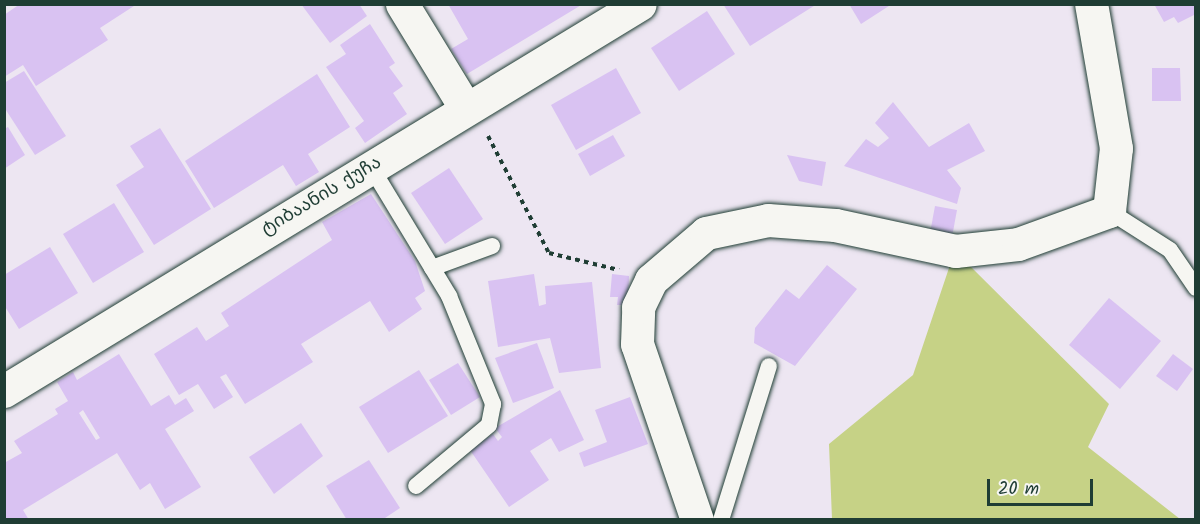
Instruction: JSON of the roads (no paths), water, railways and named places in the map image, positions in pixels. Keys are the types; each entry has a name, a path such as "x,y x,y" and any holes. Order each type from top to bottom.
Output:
{"street":[{"path":"402,4 469,108"},
{"name":"ტიბაანის ქუჩა","path":"4,391 640,4"},
{"path":"697,519 637,344 638,306 651,280 706,233 768,220 835,225 955,251 1018,244 1109,211 1116,148 1091,4"}],"lane":[{"path":"371,167 449,296 494,412 489,425 416,486"},
{"path":"1109,211 1170,250 1196,288"},
{"path":"432,268 492,246"},
{"path":"721,519 769,366"}]}
